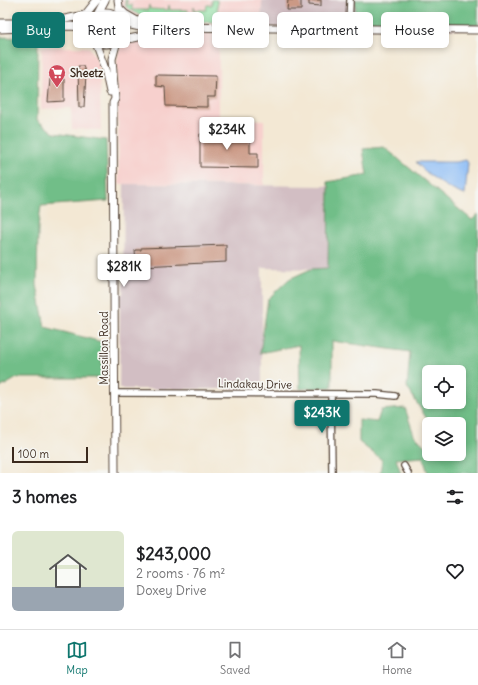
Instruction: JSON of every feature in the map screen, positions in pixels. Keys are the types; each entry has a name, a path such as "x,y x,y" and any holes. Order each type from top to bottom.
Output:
{"main road":[{"path":"87,12 97,0"},
{"path":"98,12 105,0"},
{"path":"118,0 120,12"},
{"path":"120,9 124,14 138,22"},
{"path":"0,23 45,23 73,17"},
{"path":"0,30 73,26"},
{"path":"204,27 277,28"},
{"path":"373,28 478,30"},
{"name":"Massillon Road","path":"97,48 105,69 110,100 113,103"},
{"name":"Massillon Road","path":"115,48 112,59 115,99 113,103 115,473"}],"street":[{"path":"350,0 350,12"},
{"name":"Lindakay Drive","path":"115,393 331,394 395,396"},
{"path":"331,394 332,473"},
{"path":"404,466 408,473"}],"shaded area":[{"path":"118,0 262,0 262,12 212,12 212,27 204,27 204,12 138,12 138,21 130,17 130,12 124,12"},
{"path":"262,0 478,0 478,30 449,30 449,12 381,12 381,29 373,29 373,12 277,12 277,27 269,27 269,12 262,12"},
{"path":"212,32 212,48 219,48 219,118 264,120 264,185 119,184 117,61 119,50 121,48 130,48 130,43 138,39 138,48 204,48 204,33"},
{"path":"42,48 90,48 99,64 101,130 72,129 71,108 41,109"},
{"path":"124,184 329,186 328,269 262,268 262,389 119,389 120,295 123,294"}],"green space":[{"path":"125,0 127,0 127,5 132,5 132,10 148,10 149,5 150,9 168,10 169,5 170,10 188,10 188,12 138,12 138,14 126,7"},
{"path":"212,0 217,0 218,12 212,12 212,22 204,22 204,12 194,12 194,6 195,10 206,10 207,5 212,5"},
{"path":"355,0 478,0 478,25 449,23 449,12 381,12 381,22 373,22 373,12 356,12"},
{"path":"0,37 12,37 12,48 38,48 37,120 54,133 106,140 108,201 41,206 38,227 37,285 45,327 102,342 102,378 17,378 0,388"},
{"path":"384,147 472,220 478,214 478,473 428,473 424,461 466,461 466,417 426,417 407,387 410,352 332,341 332,387 300,389 299,345 260,353 268,299 289,279 311,269 328,268 329,186 327,182 367,175 363,149"},
{"path":"405,408 414,435 422,443 422,457 396,459 401,473 380,473 382,460 359,442 359,420 377,422 381,410"}],"water":[{"path":"466,160 468,163 465,195 452,190 439,182 416,162 456,162"}],"building":[{"path":"288,0 301,0 301,10 287,10"},
{"path":"309,0 321,0 321,6 309,5"},
{"name":"Sheetz","path":"78,66 83,66 86,74 84,107 79,107"},
{"path":"156,75 216,76 215,97 207,97 207,107 166,106 165,87 156,86"},
{"name":"Sheetz","path":"50,79 64,79 64,101 48,102"},
{"path":"200,134 250,134 250,153 258,153 258,168 200,167"},
{"path":"226,245 226,262 141,266 141,264 136,264 135,250 141,250 141,248"}],"place":[{"name":"Sheetz","path":"57,88"}]}
